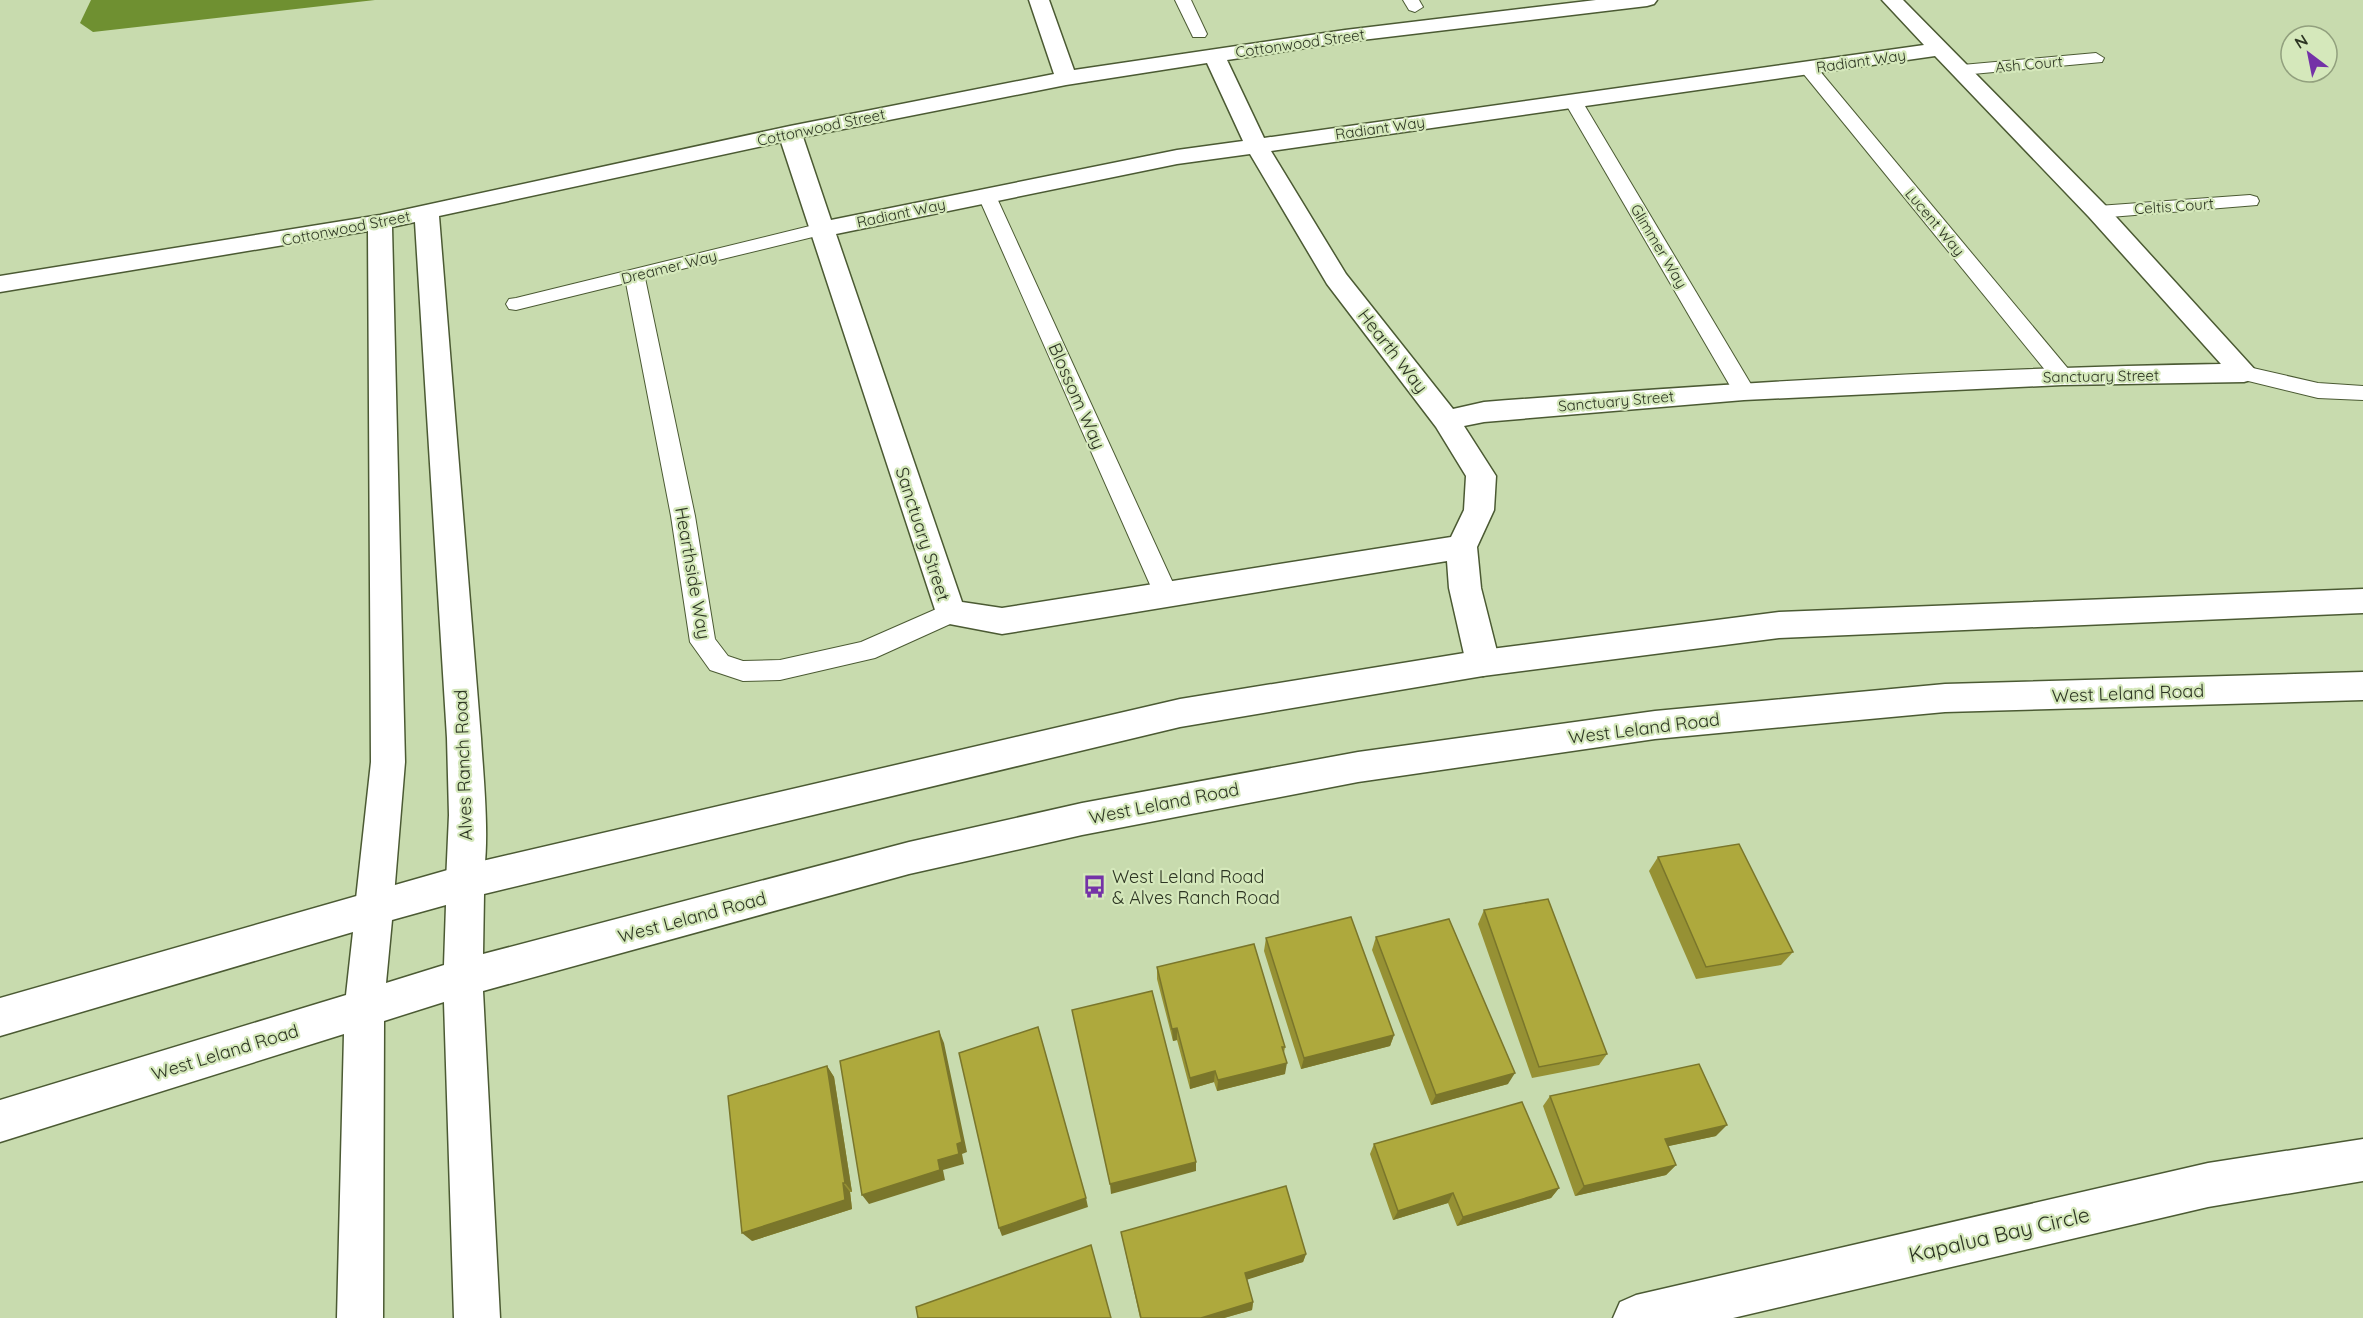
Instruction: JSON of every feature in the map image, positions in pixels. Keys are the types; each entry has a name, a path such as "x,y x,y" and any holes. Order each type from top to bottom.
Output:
{"street":[{"path":"1039,0 1066,78"},
{"name":"Cottonwood Street","path":"0,284 427,213 790,133 1066,78 1345,36 1647,0"},
{"path":"1892,0 2098,212 2244,373"},
{"name":"Radiant Way","path":"822,230 1177,157 1941,50"},
{"name":"Hearth Way","path":"1214,55 1256,145 1336,278 1446,420 1481,476 1479,510 1462,547 1465,588 1484,663"},
{"name":"Sanctuary Street","path":"790,133 950,613 1002,621 1462,547"},
{"name":"Alves Ranch Road","path":"427,213 464,738 467,815 463,978 477,1318"},
{"path":"360,1318 364,1010 388,762 380,222"},
{"name":"Sanctuary Street","path":"1446,420 1484,412 1744,391 2062,376 2244,373"},
{"path":"0,1017 465,882 1180,713 1484,663 1779,625 2363,601"},
{"name":"West Leland Road","path":"0,1121 463,978 909,858 1082,819 1358,767 1655,725 1945,698 2363,686"},
{"name":"Kapalua Bay Circle","path":"1636,1318 2208,1185 2363,1160"}],"lane":[{"path":"1183,0 1199,34"},
{"name":"Ash Court","path":"1962,70 2096,58"},
{"name":"Lucent Way","path":"1808,68 2062,376"},
{"name":"Glimmer Way","path":"1573,101 1744,391"},
{"name":"Blossom Way","path":"987,196 1167,596"},
{"name":"Celtis Court","path":"2098,212 2250,201"},
{"name":"Dreamer Way","path":"516,304 822,230"},
{"name":"Hearthside Way","path":"635,276 683,516 703,642 719,663 743,671 780,670 866,651 950,613"},
{"path":"2244,373 2301,387 2351,394 2363,393"}],"shaded area":[{"path":"91,0 375,0 93,32 80,23"}],"building":[{"path":"1739,844 1793,952 1706,967 1658,857"},
{"path":"1548,899 1607,1054 1539,1067 1484,910"},
{"path":"1351,917 1394,1035 1304,1058 1266,938"},
{"path":"1449,919 1515,1073 1436,1095 1376,937"},
{"path":"1254,944 1285,1047 1282,1047 1287,1063 1218,1080 1215,1071 1190,1078 1177,1028 1172,1029 1157,967"},
{"path":"1152,991 1196,1162 1110,1184 1072,1010"},
{"path":"1038,1027 1086,1198 999,1228 959,1053"},
{"path":"939,1031 962,1142 957,1144 959,1154 938,1160 940,1170 862,1195 840,1061"},
{"path":"1699,1064 1727,1125 1665,1139 1676,1165 1584,1186 1550,1096"},
{"path":"827,1066 845,1183 843,1183 845,1200 742,1233 728,1096"},
{"path":"1522,1102 1559,1188 1463,1217 1453,1193 1398,1211 1374,1144"},
{"path":"1286,1186 1306,1254 1245,1273 1253,1302 1201,1318 1141,1318 1121,1232"},
{"path":"1091,1245 1111,1318 918,1318 916,1307"}],"place":[{"name":"West Leland Road & Alves Ranch Road","path":"1094,886"}]}
